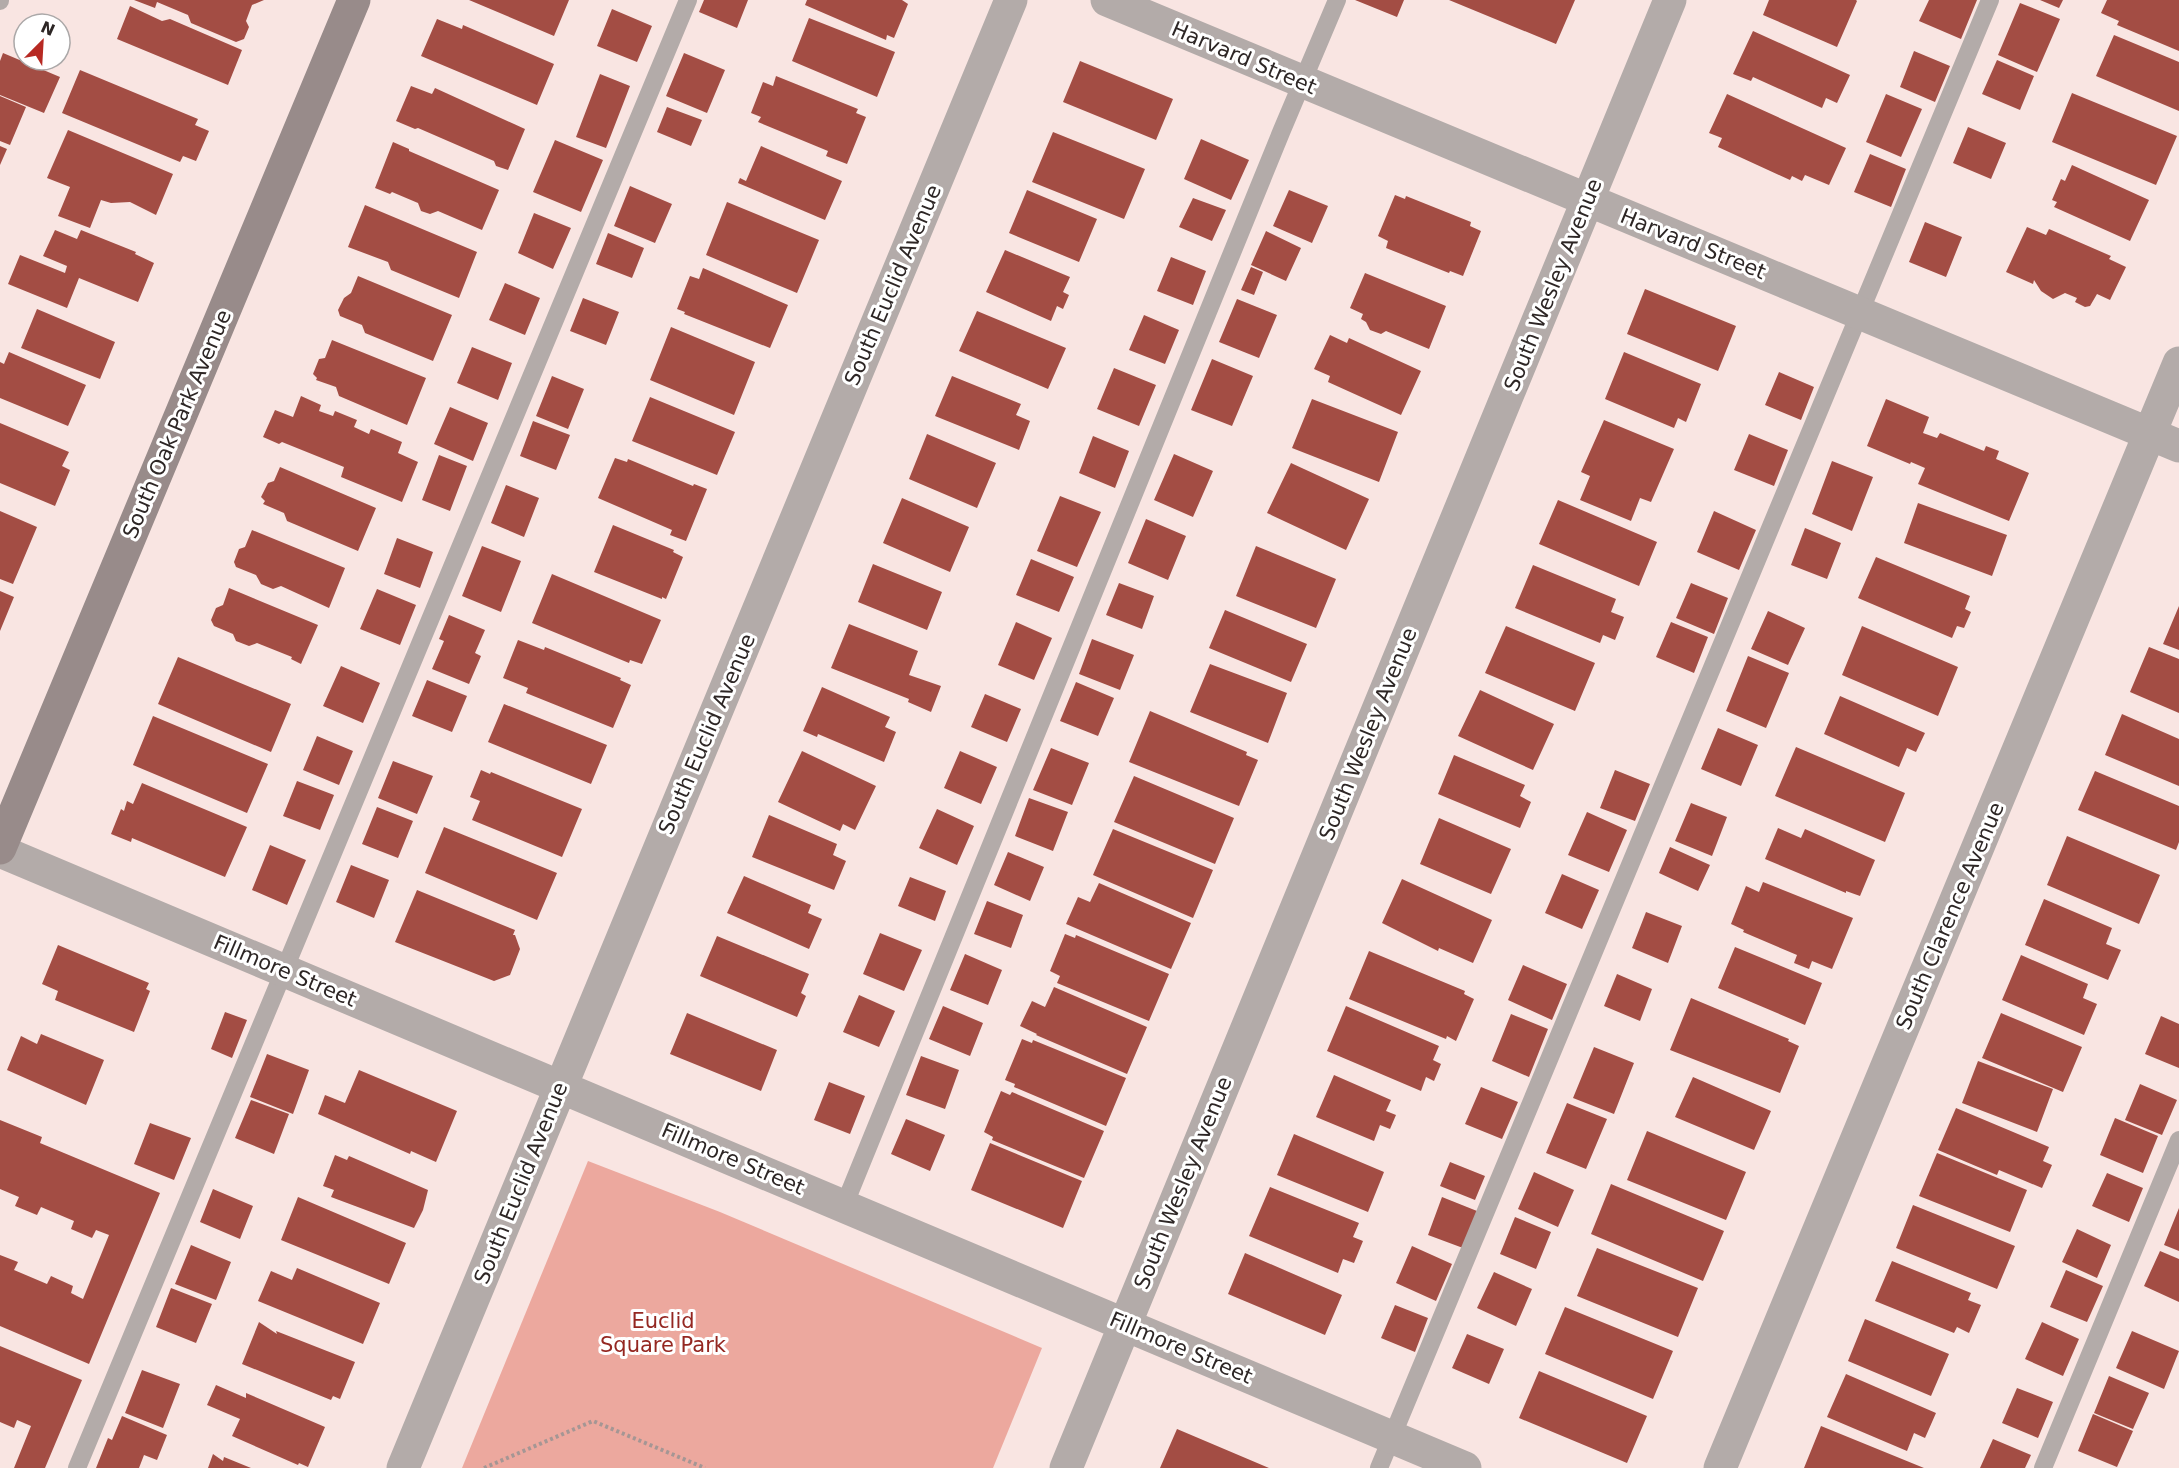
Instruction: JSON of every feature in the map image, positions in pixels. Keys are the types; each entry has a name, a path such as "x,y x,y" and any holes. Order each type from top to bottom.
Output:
{"street":[{"name":"South Oak Park Avenue","path":"0,849 354,0"},
{"name":"South Euclid Avenue","path":"403,1468 1011,0"},
{"name":"Harvard Street","path":"1107,0 2164,440"},
{"name":"South Wesley Avenue","path":"1066,1468 1670,0"},
{"name":"South Clarence Avenue","path":"1720,1468 2164,440 2179,363"},
{"name":"Fillmore Street","path":"0,849 1465,1468"}],"lane":[{"path":"77,1468 688,0"},
{"path":"844,1206 1337,0"},
{"path":"1379,1468 1990,0"},
{"path":"2043,1468 2179,1140"}],"path":[{"path":"484,1468 593,1421 705,1468"}],"green space":[{"name":"Euclid Square Park","path":"588,1161 720,1212 1042,1348 993,1468 462,1468"}],"building":[{"path":"134,0 264,0 252,5 246,21 249,27 244,39 236,42 191,23 188,15 157,2 155,8"},
{"path":"469,0 569,0 554,36"},
{"path":"704,0 748,0 737,28 699,12"},
{"path":"807,0 902,0 908,4 894,38 887,35 886,40 805,5"},
{"path":"1355,0 1404,0 1397,17"},
{"path":"1449,0 1575,0 1556,44"},
{"path":"1769,0 1857,1 1837,47 1763,15"},
{"path":"1929,0 1977,0 1961,39 1919,21"},
{"path":"2040,0 2063,0 2059,8"},
{"path":"2107,0 2179,0 2179,51 2117,25 2119,21 2101,13"},
{"path":"2020,3 2060,19 2037,72 1998,55"},
{"path":"130,6 162,21 170,19 242,50 228,85 117,39"},
{"path":"612,9 652,26 637,62 597,46"},
{"path":"809,18 895,52 877,97 792,61"},
{"path":"437,19 462,29 463,25 554,64 537,105 421,56"},
{"path":"1753,31 1850,75 1837,103 1826,98 1822,108 1753,77 1751,81 1733,74"},
{"path":"2114,35 2179,62 2179,111 2096,76"},
{"path":"1914,51 1950,66 1935,102 1900,87"},
{"path":"3,53 12,57 12,72 48,72 60,77 44,113 0,95 0,61"},
{"path":"684,53 725,70 707,113 666,96"},
{"path":"1997,60 2034,76 2020,110 1982,94"},
{"path":"1080,61 1173,99 1156,140 1063,102"},
{"path":"80,70 198,119 195,125 209,131 196,161 183,156 180,162 62,113"},
{"path":"600,74 630,86 606,148 576,137"},
{"path":"776,76 858,109 856,113 866,117 847,164 826,156 828,151 758,122 761,117 751,113 763,82 773,86"},
{"path":"411,86 432,94 435,88 525,129 508,170 496,166 494,161 418,128 415,129 396,121"},
{"path":"2072,93 2177,136 2156,185 2052,142"},
{"path":"1727,94 1846,148 1829,185 1805,175 1802,181 1792,176 1790,180 1718,147 1722,138 1709,133"},
{"path":"1886,94 1922,109 1901,157 1866,142"},
{"path":"0,96 26,107 10,145 0,141"},
{"path":"667,107 702,120 691,146 657,132"},
{"path":"1968,127 2006,143 1991,179 1953,163"},
{"path":"68,130 173,174 156,215 130,202 111,203 101,200 90,228 58,216 70,187 47,178"},
{"path":"1053,132 1145,169 1124,219 1032,182"},
{"path":"1201,139 1249,160 1231,200 1184,179"},
{"path":"555,140 603,160 581,212 533,192"},
{"path":"393,142 499,190 482,230 438,211 430,214 421,211 418,203 392,192 390,194 375,188"},
{"path":"0,146 7,149 0,165"},
{"path":"761,146 842,181 825,220 738,183 740,178 746,181"},
{"path":"1870,154 1906,169 1891,207 1854,192"},
{"path":"2072,165 2149,200 2130,241 2054,207 2057,202 2052,200 2061,179 2065,181"},
{"path":"630,186 672,204 655,243 614,226"},
{"path":"1027,190 1097,219 1079,262 1009,233"},
{"path":"1289,190 1328,206 1312,243 1273,226"},
{"path":"1395,195 1405,199 1406,196 1471,222 1470,226 1481,231 1463,276 1450,271 1449,273 1386,248 1388,241 1378,236"},
{"path":"1193,198 1226,210 1212,241 1179,227"},
{"path":"727,202 819,240 797,293 706,255"},
{"path":"365,205 477,252 459,298 391,270 388,262 348,247"},
{"path":"534,213 571,228 553,269 518,253"},
{"path":"1925,222 1962,237 1946,277 1909,262"},
{"path":"2027,227 2046,235 2049,229 2111,256 2109,259 2126,267 2110,300 2097,294 2090,306 2085,307 2075,302 2077,298 2065,293 2053,299 2041,291 2034,280 2033,284 2006,272"},
{"path":"55,230 77,239 81,230 136,252 135,254 154,263 138,302 79,278 67,308 8,284 20,255 65,273 67,266 43,256"},
{"path":"1266,231 1301,248 1286,281 1251,265"},
{"path":"608,233 644,248 632,278 596,264"},
{"path":"1005,250 1070,277 1063,292 1069,295 1063,309 1057,306 1051,321 986,292"},
{"path":"1171,257 1206,271 1193,305 1157,291"},
{"path":"1251,267 1263,272 1254,295 1241,290"},
{"path":"703,268 788,305 770,348 684,314 685,312 677,309 690,276 699,279"},
{"path":"1365,273 1446,306 1429,349 1386,331 1381,334 1370,330 1366,322 1361,319 1363,314 1350,308"},
{"path":"358,276 452,315 433,361 365,333 362,325 340,316 338,310 344,298 351,293"},
{"path":"505,283 540,298 525,335 489,320"},
{"path":"1645,289 1736,326 1718,371 1627,334"},
{"path":"583,298 619,312 606,345 570,331"},
{"path":"1237,299 1277,315 1259,358 1219,342"},
{"path":"37,309 115,342 100,379 21,348"},
{"path":"977,311 1066,348 1048,389 959,351"},
{"path":"1144,315 1179,330 1165,364 1129,350"},
{"path":"671,327 755,362 734,415 650,380"},
{"path":"1330,335 1347,343 1349,338 1421,371 1401,415 1328,382 1330,376 1314,369"},
{"path":"332,340 426,378 407,425 339,396 336,387 316,380 313,374 319,359 325,358"},
{"path":"472,347 512,363 498,400 457,383"},
{"path":"9,352 86,385 68,426 0,398 0,362 4,364"},
{"path":"1624,352 1701,384 1686,422 1678,418 1674,428 1605,399"},
{"path":"1212,359 1253,376 1232,426 1191,410"},
{"path":"1114,368 1156,385 1139,426 1097,409"},
{"path":"1779,372 1814,387 1801,420 1765,405"},
{"path":"552,376 584,389 568,429 536,416"},
{"path":"952,376 1021,404 1016,415 1030,421 1019,450 935,416"},
{"path":"301,396 321,405 319,411 333,416 335,411 357,420 354,427 369,434 371,429 402,442 398,453 418,462 402,502 341,477 344,467 282,442 279,444 263,437 275,410 293,417"},
{"path":"650,397 735,432 717,475 632,441"},
{"path":"1312,399 1398,432 1379,482 1292,448"},
{"path":"1886,399 1929,417 1923,433 1937,438 1940,433 1984,451 1986,446 1999,451 1996,459 2029,473 2009,521 1918,484 1925,468 1867,446"},
{"path":"450,407 488,423 473,461 434,444"},
{"path":"1604,420 1674,449 1651,502 1640,498 1631,521 1580,500 1590,476 1581,472"},
{"path":"533,421 570,435 556,470 520,456"},
{"path":"0,423 69,452 62,466 70,470 55,506 0,483"},
{"path":"927,434 996,463 977,508 909,479"},
{"path":"1749,434 1788,450 1774,486 1734,470"},
{"path":"1093,436 1129,451 1115,488 1079,473"},
{"path":"1174,454 1213,471 1193,517 1154,500"},
{"path":"439,455 467,466 450,511 422,500"},
{"path":"615,458 627,462 628,459 693,486 694,484 707,489 686,541 670,535 672,530 598,498"},
{"path":"1832,461 1873,477 1852,531 1812,514"},
{"path":"1291,463 1369,499 1346,550 1267,513"},
{"path":"280,467 376,508 358,551 287,521 284,513 263,504 265,501 261,497 268,483 274,481"},
{"path":"506,485 539,498 524,537 491,523"},
{"path":"1060,496 1101,512 1077,567 1037,551"},
{"path":"902,498 969,527 950,572 883,543"},
{"path":"1558,500 1657,542 1639,586 1539,544"},
{"path":"1918,503 2007,535 1992,576 1904,543"},
{"path":"0,511 37,527 13,584 0,579"},
{"path":"1714,511 1756,530 1739,570 1697,552"},
{"path":"1146,519 1186,536 1168,580 1128,563"},
{"path":"613,525 674,550 673,552 683,557 666,599 594,572"},
{"path":"1805,528 1841,543 1827,579 1791,565"},
{"path":"252,530 345,568 329,608 281,586 273,589 261,584 256,575 236,567 234,562 239,549 245,547"},
{"path":"397,538 433,552 420,588 384,574"},
{"path":"482,546 521,561 501,612 462,596"},
{"path":"1256,546 1336,579 1316,628 1236,596"},
{"path":"1876,557 1970,596 1965,609 1971,612 1964,628 1957,626 1952,638 1858,598"},
{"path":"1031,559 1074,577 1059,612 1016,595"},
{"path":"873,564 942,592 927,630 858,602"},
{"path":"1533,565 1616,599 1611,612 1624,617 1615,640 1603,635 1600,643 1515,608"},
{"path":"552,574 661,620 642,664 630,660 629,663 532,623"},
{"path":"1119,583 1154,596 1142,629 1106,615"},
{"path":"1691,583 1728,598 1714,634 1676,618"},
{"path":"229,588 318,625 301,664 291,659 292,657 257,643 249,646 236,641 233,634 214,626 211,620 216,608 223,605"},
{"path":"377,589 416,605 400,645 360,629"},
{"path":"0,591 14,597 0,631"},
{"path":"2179,606 2179,650 2163,644"},
{"path":"1225,610 1307,644 1291,682 1209,648"},
{"path":"1768,611 1805,628 1788,665 1751,649"},
{"path":"449,615 485,630 475,653 481,656 469,684 432,669 444,641 439,639"},
{"path":"1016,622 1052,638 1034,680 998,665"},
{"path":"1671,622 1708,637 1694,673 1656,657"},
{"path":"849,624 918,651 909,675 941,686 931,712 908,702 909,699 831,668"},
{"path":"1506,626 1595,663 1575,711 1485,673"},
{"path":"1862,626 1958,667 1938,716 1842,675"},
{"path":"1092,639 1134,655 1120,690 1079,674"},
{"path":"518,640 544,650 545,647 621,678 620,680 631,685 613,728 526,693 528,688 503,678"},
{"path":"2149,647 2179,659 2179,713 2130,692"},
{"path":"1748,656 1789,673 1766,728 1726,711"},
{"path":"178,657 291,704 271,752 158,704"},
{"path":"1210,664 1287,693 1268,743 1190,712"},
{"path":"341,666 380,683 363,723 323,706"},
{"path":"427,680 467,696 452,732 412,716"},
{"path":"1076,682 1114,698 1098,736 1060,721"},
{"path":"822,687 890,717 885,727 896,732 884,762 818,734 817,737 803,731"},
{"path":"1480,690 1554,724 1533,770 1458,736"},
{"path":"985,694 1021,709 1007,742 971,727"},
{"path":"1840,696 1925,733 1916,752 1907,748 1899,767 1824,734"},
{"path":"504,704 607,745 591,784 488,742"},
{"path":"1150,711 1247,752 1246,755 1258,760 1239,806 1129,762"},
{"path":"2122,714 2179,739 2179,786 2105,755"},
{"path":"153,716 268,764 247,813 133,765"},
{"path":"1718,728 1758,745 1741,786 1701,769"},
{"path":"317,736 353,751 339,785 303,770"},
{"path":"1796,747 1905,793 1885,842 1775,796"},
{"path":"1051,748 1089,763 1072,805 1033,790"},
{"path":"802,751 876,786 855,830 843,824 840,831 778,802"},
{"path":"960,751 997,767 981,804 944,788"},
{"path":"1454,755 1525,785 1520,796 1531,802 1520,828 1438,794"},
{"path":"393,761 433,776 417,814 378,798"},
{"path":"481,770 582,809 562,857 472,820 480,801 470,797"},
{"path":"1615,770 1650,784 1635,821 1600,808"},
{"path":"2095,771 2179,806 2179,842 2176,850 2078,810"},
{"path":"1134,776 1234,818 1215,864 1114,822"},
{"path":"297,781 334,795 320,830 283,816"},
{"path":"142,783 247,827 225,877 132,838 131,842 111,834 121,809 124,811 127,801 133,804"},
{"path":"1029,798 1068,812 1053,851 1015,836"},
{"path":"1691,803 1727,817 1712,856 1675,841"},
{"path":"377,807 413,821 398,858 362,844"},
{"path":"937,809 974,826 957,865 919,848"},
{"path":"1587,812 1627,830 1609,872 1568,855"},
{"path":"769,815 837,844 833,855 846,861 834,890 752,857"},
{"path":"1439,818 1511,849 1491,894 1420,864"},
{"path":"444,827 557,873 537,920 425,873"},
{"path":"1778,828 1801,838 1805,829 1875,860 1860,896 1846,891 1846,893 1765,859"},
{"path":"1113,829 1213,870 1193,918 1093,875"},
{"path":"2067,836 2160,875 2139,924 2047,885"},
{"path":"270,845 306,860 287,905 252,890"},
{"path":"1670,847 1710,865 1698,891 1659,873"},
{"path":"1008,852 1044,867 1030,901 994,885"},
{"path":"351,865 389,880 374,918 336,902"},
{"path":"1562,874 1599,890 1582,929 1545,913"},
{"path":"744,876 811,905 808,913 822,919 809,949 727,913"},
{"path":"910,877 946,891 935,921 898,906"},
{"path":"1402,879 1492,920 1473,963 1439,948 1438,951 1382,923"},
{"path":"1763,882 1853,918 1832,969 1812,961 1809,969 1794,963 1797,955 1743,932 1744,930 1731,924 1746,886 1759,892"},
{"path":"1099,883 1191,923 1171,969 1066,924 1078,897 1090,902"},
{"path":"417,890 515,930 513,935 520,949 510,975 494,981 395,942"},
{"path":"2044,899 2112,928 2106,944 2121,950 2108,980 2025,945"},
{"path":"987,901 1023,915 1011,948 974,934"},
{"path":"1646,912 1682,926 1668,963 1632,948"},
{"path":"880,933 922,950 904,991 863,974"},
{"path":"1065,934 1075,938 1076,935 1169,974 1149,1021 1057,983 1060,976 1050,971"},
{"path":"717,936 809,974 801,993 806,996 797,1017 700,976"},
{"path":"58,945 149,983 146,989 150,991 134,1032 55,1000 58,991 42,984"},
{"path":"1735,947 1822,983 1805,1025 1718,988"},
{"path":"1369,951 1465,991 1464,994 1474,999 1456,1041 1349,999"},
{"path":"965,954 1002,970 988,1005 950,990"},
{"path":"2021,955 2088,984 2083,998 2097,1004 2084,1035 2002,1000"},
{"path":"1523,965 1567,984 1552,1020 1508,1000"},
{"path":"1617,974 1652,989 1640,1021 1604,1006"},
{"path":"1054,987 1147,1027 1127,1074 1020,1026 1032,1001 1045,1007"},
{"path":"859,995 895,1011 879,1047 843,1032"},
{"path":"1691,998 1789,1039 1788,1041 1799,1046 1780,1093 1670,1050"},
{"path":"943,1006 983,1023 970,1056 929,1039"},
{"path":"1346,1006 1439,1046 1433,1060 1441,1064 1434,1081 1426,1077 1421,1091 1327,1051"},
{"path":"225,1012 247,1020 232,1058 211,1049"},
{"path":"687,1013 777,1050 761,1091 670,1054"},
{"path":"2001,1013 2082,1047 2063,1092 1982,1058"},
{"path":"1511,1014 1548,1029 1529,1077 1492,1061"},
{"path":"2161,1016 2179,1024 2179,1068 2145,1054"},
{"path":"41,1034 104,1060 86,1105 7,1070 21,1036 37,1044"},
{"path":"1022,1039 1032,1043 1033,1040 1126,1078 1106,1126 1014,1087 1015,1084 1005,1080"},
{"path":"1594,1047 1634,1063 1614,1114 1573,1098"},
{"path":"267,1054 309,1070 293,1114 250,1097"},
{"path":"921,1056 959,1070 945,1109 906,1095"},
{"path":"1978,1061 2053,1089 2037,1132 1962,1103"},
{"path":"359,1070 457,1111 436,1162 411,1151 410,1154 318,1114 325,1095 345,1103"},
{"path":"1334,1075 1391,1100 1386,1111 1396,1115 1390,1129 1380,1125 1374,1141 1316,1117"},
{"path":"1693,1077 1771,1111 1754,1150 1675,1117"},
{"path":"829,1082 865,1096 850,1134 814,1120"},
{"path":"2140,1084 2177,1100 2162,1135 2125,1120"},
{"path":"1481,1087 1518,1102 1502,1139 1465,1124"},
{"path":"1001,1091 1010,1095 1012,1092 1104,1131 1084,1178 992,1140 993,1137 984,1132"},
{"path":"251,1100 289,1114 274,1154 235,1138"},
{"path":"1567,1103 1607,1119 1586,1169 1546,1153"},
{"path":"1956,1108 2049,1147 2043,1161 2052,1165 2042,1188 1999,1170 1997,1175 1938,1150"},
{"path":"2115,1118 2158,1136 2143,1173 2100,1155"},
{"path":"906,1119 945,1135 930,1171 891,1154"},
{"path":"0,1120 42,1137 40,1143 160,1193 89,1364 0,1326 0,1255 18,1262 14,1270 47,1284 51,1276 73,1286 71,1293 83,1299 109,1235 96,1230 92,1238 71,1229 74,1221 41,1207 37,1215 15,1206 19,1197 0,1189"},
{"path":"150,1123 191,1138 174,1180 134,1164"},
{"path":"1647,1131 1746,1172 1726,1220 1627,1180"},
{"path":"1294,1134 1384,1172 1368,1212 1277,1175"},
{"path":"990,1143 1082,1181 1063,1228 971,1190"},
{"path":"1937,1153 2027,1190 2010,1232 1919,1196"},
{"path":"335,1155 347,1160 349,1156 428,1190 423,1210 414,1228 331,1197 334,1190 323,1186"},
{"path":"1450,1162 1485,1176 1475,1200 1440,1186"},
{"path":"1534,1172 1574,1190 1558,1227 1518,1209"},
{"path":"2107,1173 2143,1188 2129,1222 2092,1206"},
{"path":"1611,1184 1724,1231 1703,1281 1591,1234"},
{"path":"1270,1187 1359,1223 1353,1237 1363,1241 1354,1263 1343,1259 1338,1273 1249,1236"},
{"path":"213,1189 253,1206 240,1239 200,1222"},
{"path":"298,1197 406,1243 389,1284 281,1240"},
{"path":"1442,1197 1477,1211 1463,1248 1428,1235"},
{"path":"1913,1205 2015,1246 1997,1289 1896,1248"},
{"path":"2179,1208 2179,1251 2164,1245"},
{"path":"1515,1217 1551,1232 1536,1269 1500,1254"},
{"path":"2077,1229 2111,1245 2097,1278 2062,1262"},
{"path":"191,1245 231,1262 216,1300 175,1284"},
{"path":"1412,1246 1452,1264 1436,1301 1396,1283"},
{"path":"1597,1248 1698,1288 1678,1337 1577,1296"},
{"path":"2160,1251 2179,1259 2179,1302 2144,1286"},
{"path":"1245,1253 1342,1295 1325,1335 1228,1294"},
{"path":"1892,1261 1971,1293 1968,1300 1981,1305 1969,1333 1957,1327 1954,1333 1875,1301"},
{"path":"297,1268 380,1303 363,1344 258,1301 271,1271 292,1280"},
{"path":"2066,1270 2103,1286 2087,1322 2050,1307"},
{"path":"1494,1272 1532,1289 1516,1326 1477,1308"},
{"path":"171,1288 212,1304 196,1343 156,1327"},
{"path":"1395,1305 1428,1318 1415,1352 1381,1338"},
{"path":"1565,1307 1673,1351 1653,1399 1545,1354"},
{"path":"1865,1319 1949,1354 1931,1396 1848,1361"},
{"path":"259,1322 277,1334 276,1331 355,1362 340,1399 333,1396 331,1400 242,1364"},
{"path":"2042,1322 2079,1339 2063,1376 2025,1359"},
{"path":"2132,1331 2179,1351 2164,1389 2116,1368"},
{"path":"1467,1334 1504,1349 1489,1384 1452,1368"},
{"path":"0,1346 82,1380 45,1468 14,1468 31,1426 17,1420 14,1428 0,1422"},
{"path":"142,1370 180,1384 163,1428 125,1413"},
{"path":"1539,1371 1647,1416 1627,1463 1519,1418"},
{"path":"1846,1374 1936,1413 1925,1438 1914,1433 1907,1451 1827,1417"},
{"path":"2109,1376 2149,1393 2133,1429 2094,1413"},
{"path":"216,1385 246,1398 246,1393 325,1427 308,1467 299,1463 298,1465 232,1436 240,1419 207,1405"},
{"path":"2017,1388 2053,1402 2038,1438 2002,1423"},
{"path":"2093,1414 2133,1431 2117,1467 2078,1451"},
{"path":"122,1416 167,1435 157,1460 144,1455 139,1468 96,1468 108,1438 112,1440"},
{"path":"1821,1426 1924,1468 1804,1468"},
{"path":"1177,1429 1269,1468 1160,1468"},
{"path":"1993,1439 2031,1455 2025,1468 1980,1468"},
{"path":"213,1454 223,1461 224,1457 251,1468 208,1468"}]}
